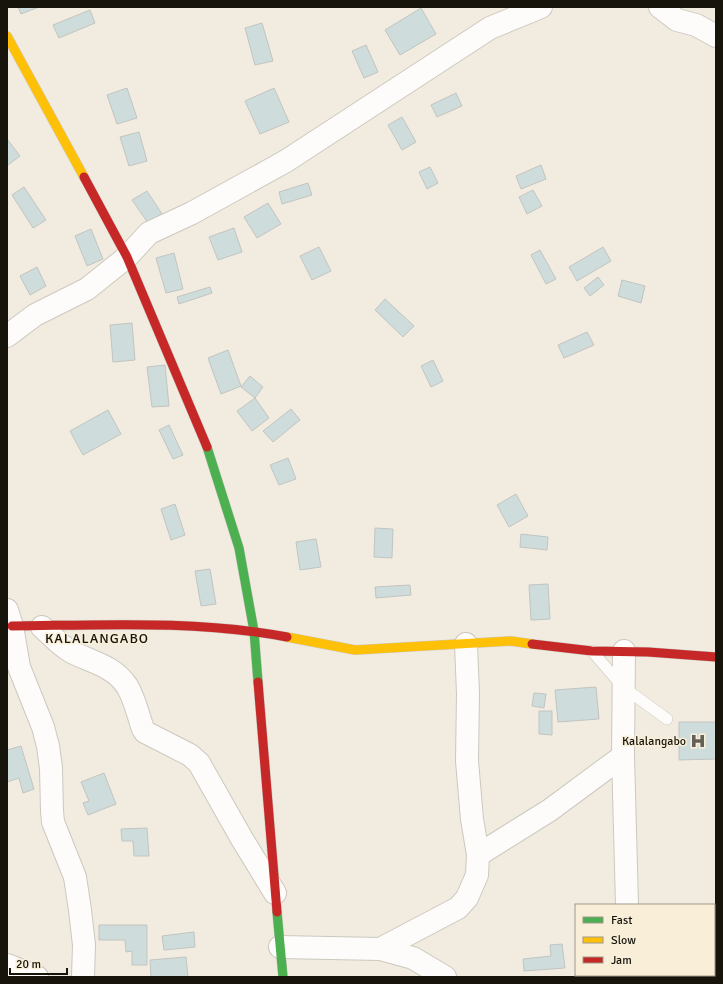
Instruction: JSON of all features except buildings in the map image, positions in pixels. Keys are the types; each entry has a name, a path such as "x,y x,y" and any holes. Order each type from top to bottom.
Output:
{"street":[{"path":"7,336 35,315 87,289 126,257 149,233 192,213 286,161 490,28 541,7"},
{"path":"660,7 677,20 696,25 716,36"},
{"path":"7,36 126,257 209,451 239,548 254,631 283,977"},
{"path":"83,977 84,945 80,910 75,877 53,822 51,768 48,746 37,710 18,667 9,618 42,627 119,624 254,631 355,650 511,641 592,651 624,651 716,656"},
{"path":"42,627 70,650 101,664 116,674 128,687 143,730 190,755 200,763 242,839 275,893"},
{"path":"380,949 458,908 467,898 478,875 478,855 472,819 467,761 468,694 466,644"},
{"path":"624,651 623,756 627,904"},
{"path":"478,855 550,810 623,756"},
{"path":"280,947 380,949 413,958 445,977"},
{"path":"7,965 37,977"}],"lane":[{"path":"592,651 623,687 667,719"}],"traffic: fast":[{"path":"207,447 239,548 254,631 258,682"},
{"path":"277,912 283,977"}],"traffic: slow":[{"path":"7,36 84,177"},
{"path":"287,637 355,650 511,641 532,644"}],"traffic: jam":[{"path":"84,177 127,257 207,447"},
{"path":"12,626 184,626 219,628 287,637"},
{"path":"532,644 592,651 648,652 716,657"},
{"path":"258,682 277,912"}],"place":[{"name":"Kalalangabo","path":"698,741"}],"district":[{"name":"KALALANGABO","path":"97,638"}]}
